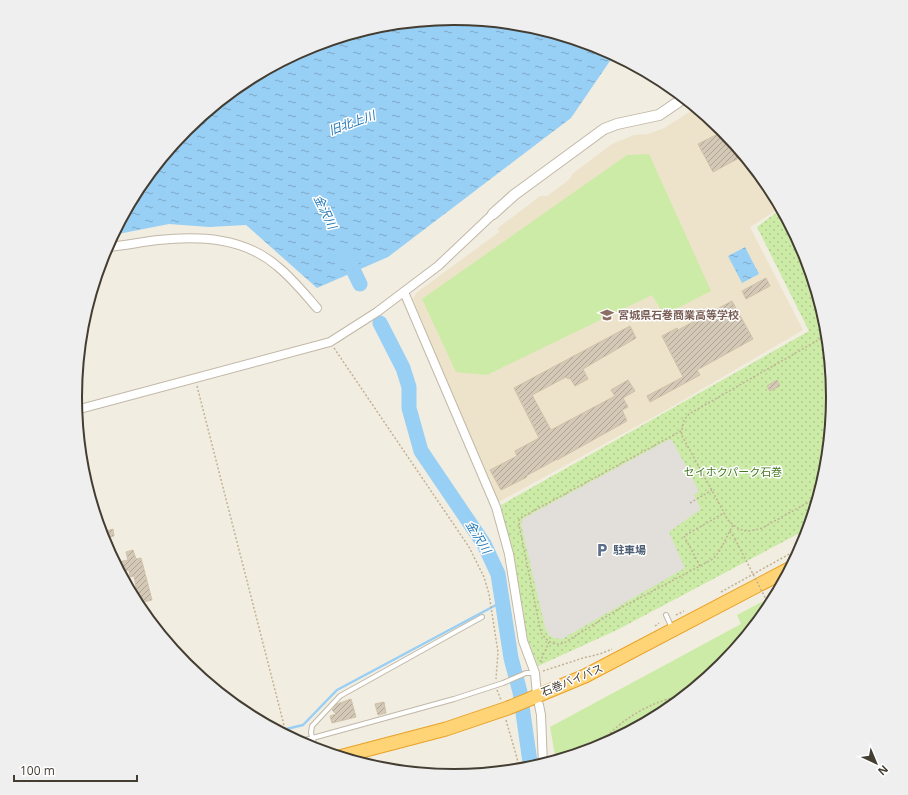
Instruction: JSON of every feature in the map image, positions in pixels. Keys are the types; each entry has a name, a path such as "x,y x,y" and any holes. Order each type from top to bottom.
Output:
{"highway":[{"name":"石巻バイパス","path":"349,754 506,712 535,700 674,631 783,572"}],"street":[{"path":"82,408 332,340 377,312 438,266 514,195 604,129 617,124 659,115 680,101"},
{"path":"114,247 157,240 195,238 220,240 239,245 262,256 276,265 292,280 317,308"},
{"path":"404,292 496,507 509,554 523,641 535,673 535,700 541,715 543,759"}],"lane":[{"path":"666,615 674,631"},
{"path":"313,743 311,730 312,726 340,696 482,617"},
{"path":"307,740 454,699 495,686 526,673 535,673"}],"path":[{"path":"812,500 762,528 752,531 738,529 728,520 681,434 681,431 684,420 689,414 821,338"},
{"path":"332,340 335,350 469,547 480,566 489,594 498,652 495,686 506,712 518,764"},
{"path":"195,378 285,730"},
{"path":"681,431 519,520 541,633 549,642 557,645 564,643 617,610 713,559 719,552 733,525"},
{"path":"690,503 712,490"},
{"path":"700,566 684,536 724,513"},
{"path":"730,531 766,600"},
{"path":"719,593 792,552"},
{"path":"676,615 684,612"},
{"path":"654,627 659,623"},
{"path":"535,673 549,642"},
{"path":"535,673 613,649"},
{"path":"606,738 612,730 628,718 658,702 673,699"}],"shaded area":[{"name":"宮城県石巻商業高等学校","path":"692,111 734,152 764,191 777,210 750,227 803,330 668,409 497,503 413,299 416,293 499,232 498,228 540,196 547,196 570,179 572,174 612,144 634,135 648,134 664,128"},
{"name":"駐車場","path":"668,440 672,440 699,491 694,495 701,509 669,532 685,568 562,639 554,638 548,634 545,627 521,524 522,521 524,518"}],"green space":[{"path":"649,154 711,291 664,315 652,295 487,375 456,372 422,299 627,155"},
{"name":"セイホクパーク石巻","path":"777,212 807,278 814,301 823,349 826,373 826,422 814,494 801,532 617,630 538,666 528,641 501,505 809,331 757,227"},
{"path":"767,599 750,624 734,643 700,678 681,693 661,707 619,732 597,742 555,756 550,727 741,624 737,615"}],"water":[{"name":"旧北上川","path":"454,25 503,28 527,32 574,45 611,59 571,118 388,257 317,288 246,225 209,227 169,224 120,234 131,211 158,171 208,117 247,88 289,63 311,53 381,32 405,28"},
{"path":"745,247 759,274 742,283 728,256"}],"building":[{"path":"717,134 739,158 713,172 698,144"},
{"path":"766,278 770,286 746,299 742,291"},
{"path":"732,301 753,339 697,370 700,375 650,402 647,396 683,377 662,336 677,328 678,330"},
{"path":"630,326 636,338 583,369 588,379 575,386 570,378 568,379 566,377 532,395 551,430 615,396 611,390 628,380 635,391 623,398 628,407 622,410 627,421 501,490 490,470 517,456 515,451 539,438 514,388"},
{"path":"777,380 780,386 770,391 767,386"},
{"path":"113,529 114,536 109,537 107,531"},
{"path":"133,550 136,559 141,558 152,600 143,602 137,594 134,576 130,577 129,570 124,571 120,562 128,560 126,552"},
{"path":"351,699 356,717 332,723 330,716 336,714 332,710 337,704"},
{"path":"384,702 386,713 378,715 375,704"}],"waterway":[{"name":"金沢川","path":"345,253 360,284"},
{"name":"金沢川","path":"380,323 403,368 409,387 409,408 421,451 484,544 498,574 511,658 520,692 530,762"},
{"path":"285,729 303,725 337,690 496,605 502,604"}],"place":[{"name":"宮城県石巻商業高等学校","path":"607,315"},
{"name":"駐車場","path":"602,550"}]}
